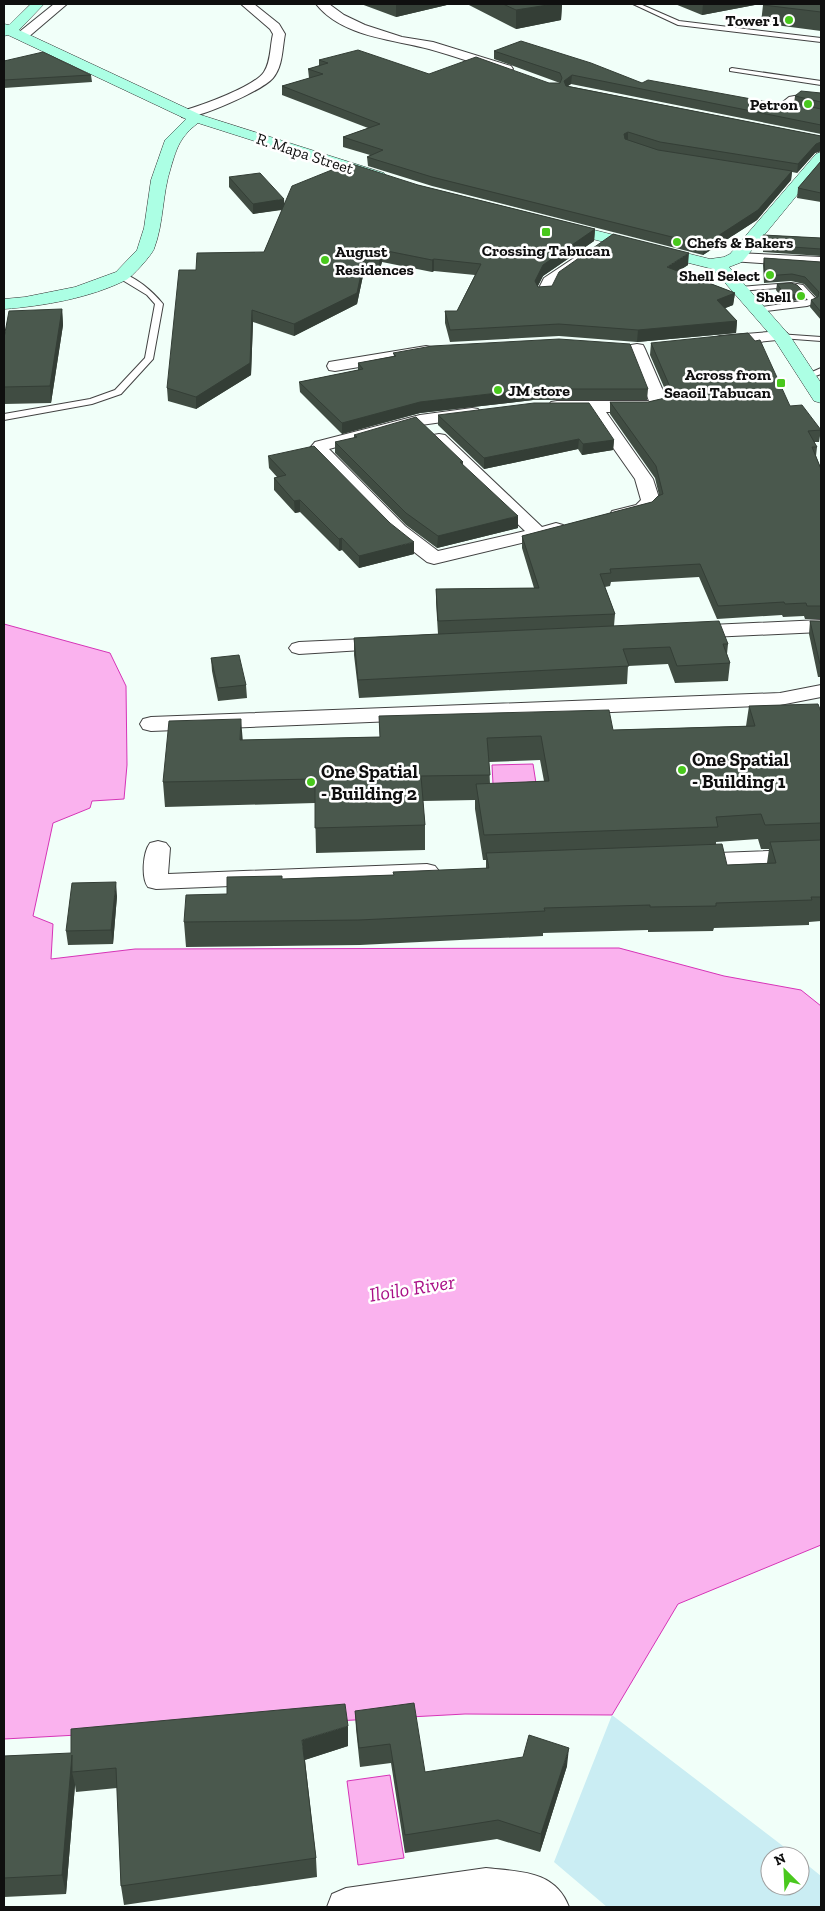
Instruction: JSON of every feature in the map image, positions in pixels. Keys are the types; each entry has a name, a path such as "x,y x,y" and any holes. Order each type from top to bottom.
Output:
{"main road":[{"path":"10,32 38,4"},
{"name":"R. Mapa Street","path":"10,32 192,116 396,182"},
{"path":"4,304 25,302 79,291 122,276 145,251 152,228 159,180 172,140 186,126 192,116"},
{"path":"547,223 665,254 718,264 736,258 798,177 821,157"},
{"path":"718,264 814,373 821,397"}],"street":[{"path":"10,32 61,4"},
{"path":"192,116 268,78 279,34 275,27 247,4"},
{"path":"322,4 340,18 361,28 400,40 438,47 521,74"},
{"path":"544,294 550,282 609,239"},
{"path":"736,258 821,262"},
{"path":"704,343 781,336"},
{"path":"618,348 656,348"},
{"path":"334,366 442,349"},
{"path":"541,407 647,407 656,405 658,400 637,349"},
{"path":"593,406 644,479 651,501 643,509 600,519"},
{"path":"488,412 420,420 319,448 398,530 434,558 573,525"},
{"path":"420,420 538,533"},
{"path":"673,632 821,626"},
{"path":"300,648 406,643"},
{"path":"151,724 780,699 821,692"},
{"path":"780,699 821,706"},
{"path":"158,848 156,882 454,870"},
{"path":"672,862 821,856"},
{"path":"367,1906 486,1887 533,1892 550,1907"}],"lane":[{"path":"636,4 678,23 821,40"},
{"path":"670,19 821,36"},
{"path":"732,70 821,83"},
{"path":"821,98 806,95 792,97 782,105 790,109 821,115"},
{"path":"4,417 92,402 118,392 139,372 149,359 159,304 150,293 122,276"},
{"path":"740,289 791,285 800,287 813,301 807,304 758,310"},
{"path":"781,336 821,339"}],"shaded area":[{"path":"612,1715 783,1846 760,1846 760,1896 810,1896 810,1867 821,1876 821,1907 607,1907 554,1862"}],"water":[{"name":"Iloilo River","path":"4,624 110,653 126,686 127,765 124,799 92,801 90,808 53,823 33,916 53,924 51,959 135,949 619,948 724,976 801,990 821,1006 821,1545 678,1604 612,1715 465,1714 4,1739"},
{"path":"533,764 538,796 493,784 492,765"},
{"path":"390,1775 404,1858 358,1865 347,1781"}],"building":[{"path":"503,4 554,4 516,10"},
{"path":"821,4 821,12 763,5"},
{"path":"521,41 591,63 642,83 648,80 784,105 787,102 821,109 821,125 572,75 564,81 566,86 821,136 821,142 816,144 798,164 660,142 628,132 624,134 625,139 658,150 792,171 758,210 704,245 432,177 367,157 383,150 343,137 380,124 282,86 323,74 308,69 328,63 319,60 358,50 429,74 476,57 549,83 560,83 562,78 560,73 494,51"},
{"path":"43,52 91,75 4,80 4,61"},
{"path":"801,91 821,93 821,102 795,96"},
{"path":"821,161 821,193 798,188"},
{"path":"349,163 418,185 595,229 543,265 535,281 538,287 552,286 559,272 613,234 689,253 667,267 735,293 717,300 737,321 638,330 559,324 450,330 445,311 457,311 481,264 432,260 382,250 379,260 364,260 357,293 294,324 252,310 250,363 196,397 167,388 179,270 196,270 197,253 264,252 292,186"},
{"path":"260,173 284,199 253,204 229,177"},
{"path":"763,235 821,238 821,249 764,245"},
{"path":"764,258 821,262 821,312 811,300 818,297 819,292 805,277 792,274 765,276"},
{"path":"791,283 797,285 805,293 786,296 777,284"},
{"path":"62,309 50,386 4,387 4,338 9,311"},
{"path":"748,333 755,341 760,340 790,406 802,405 821,430 808,431 817,447 812,447 821,469 821,606 807,606 806,603 785,604 784,602 718,606 700,564 610,569 611,573 600,574 615,614 438,621 436,589 539,588 522,536 652,502 663,494 656,466 610,402 648,402 665,398 670,387 651,343"},
{"path":"559,339 630,344 648,389 533,389 420,402 342,423 299,382 363,369 358,363 396,356 393,353 432,346"},
{"path":"534,403 589,403 614,440 583,444 579,439 484,458 438,415"},
{"path":"416,417 463,462 460,462 518,516 438,536 406,513 335,442 357,437 354,435"},
{"path":"314,446 390,523 414,542 359,556 300,500 294,501 274,478 286,475 268,456"},
{"path":"719,621 728,644 723,644 730,663 677,666 670,647 623,649 629,666 358,680 354,638"},
{"path":"810,621 821,621 821,664 820,664"},
{"path":"239,655 246,685 218,688 211,658"},
{"path":"818,704 821,712 821,823 765,825 761,814 716,817 718,827 484,835 476,784 549,781 541,736 487,738 490,775 421,776 425,825 315,828 315,779 163,782 169,721 241,719 240,740 380,737 379,716 609,710 613,730 755,726 749,706"},
{"path":"821,840 821,897 811,897 812,900 716,903 716,906 650,907 650,905 544,908 545,911 359,920 184,922 186,895 227,894 227,877 282,876 282,879 394,875 393,872 489,868 486,853 722,844 727,865 776,863 770,842"},
{"path":"116,882 111,930 66,931 72,883"},
{"path":"414,1703 425,1772 523,1757 529,1735 569,1748 541,1834 498,1820 405,1835 390,1744 359,1748 355,1711"},
{"path":"345,1704 348,1726 302,1740 316,1858 121,1886 116,1768 72,1772 72,1755 62,1875 4,1878 4,1756 71,1753 71,1729"}],"place":[{"name":"Tower 1","path":"789,20"},
{"name":"Petron","path":"808,104"},
{"name":"Crossing Tabucan","path":"546,232"},
{"name":"Chefs & Bakers","path":"677,242"},
{"name":"August Residences","path":"325,260"},
{"name":"Shell Select","path":"770,275"},
{"name":"Shell","path":"801,296"},
{"name":"Across from Seaoil Tabucan","path":"781,383"},
{"name":"JM store","path":"498,390"},
{"name":"One Spatial - Building 1","path":"682,770"},
{"name":"One Spatial - Building 2","path":"311,782"}]}
